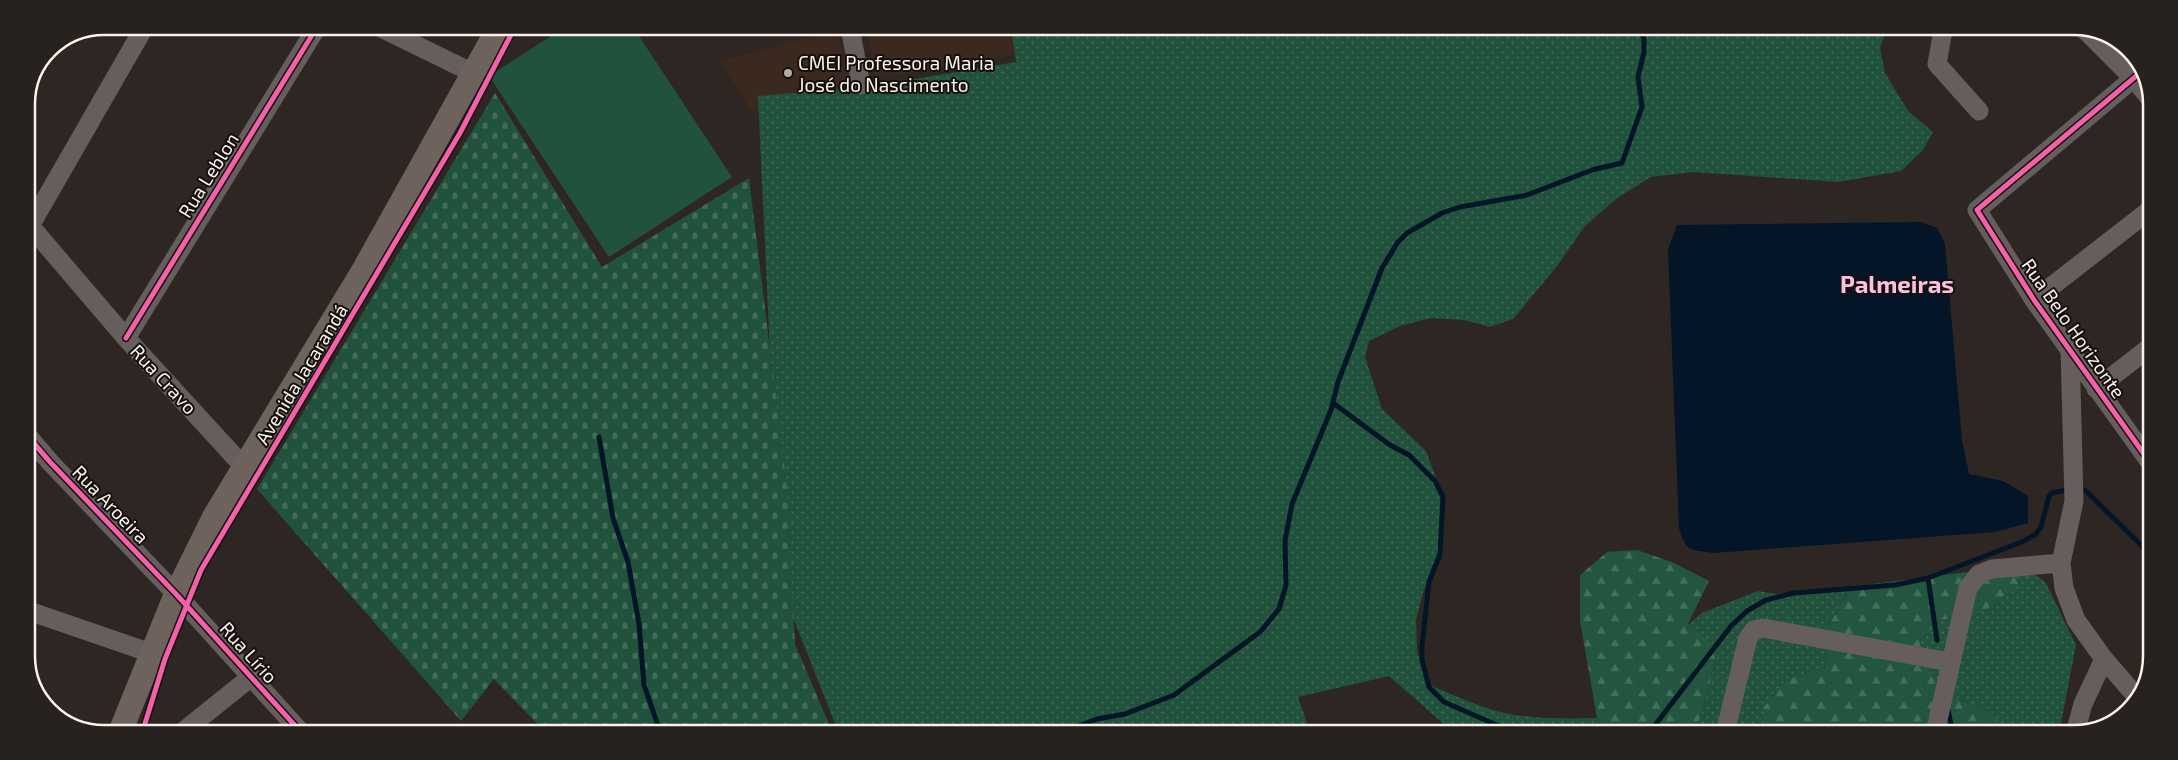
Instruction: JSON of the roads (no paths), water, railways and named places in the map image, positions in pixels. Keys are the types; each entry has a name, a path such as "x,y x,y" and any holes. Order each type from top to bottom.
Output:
{"main road":[{"name":"Avenida Jacarandá","path":"123,725 176,594 214,517 363,271 494,35"}],"street":[{"path":"35,212 140,35"},
{"name":"Rua Leblon","path":"126,338 311,35"},
{"path":"395,35 473,73"},
{"path":"851,35 861,85"},
{"path":"1942,35 1936,64 1979,111"},
{"path":"2095,39 2137,75"},
{"name":"Rua Belo Horizonte","path":"2137,75 1976,210 2034,300 2143,453"},
{"path":"2034,300 2143,215"},
{"name":"Rua Cravo","path":"35,232 126,338 244,467"},
{"path":"2070,348 2074,501 2061,563 2064,588 2076,620 2104,659 2132,692"},
{"path":"2096,389 2143,352"},
{"name":"Rua Aroeira","path":"35,444 176,594"},
{"path":"35,458 50,462"},
{"path":"1937,725 1968,588 1979,574 1992,569 2061,563"},
{"name":"Rua Lírio","path":"176,594 294,725"},
{"path":"35,613 151,653"},
{"path":"1727,725 1748,638 1754,630 1763,628 1950,662"},
{"path":"2077,725 2083,704 2104,659"},
{"path":"191,725 251,677"}],"water":[{"path":"1921,222 1937,228 1945,244 1962,440 1969,474 2003,481 2028,496 2028,523 1995,532 1713,553 1694,550 1687,546 1679,529 1668,250 1677,225"}],"waterway":[{"path":"1081,725 1097,719 1125,714 1174,695 1260,632 1279,609 1286,585 1285,541 1292,504 1331,410 1338,382 1382,268 1398,242 1407,233 1442,213 1460,207 1527,195 1592,170 1622,163 1642,107 1638,77 1644,52 1642,35"},
{"path":"1333,403 1390,445 1409,455 1435,481 1443,497 1440,554 1429,582 1422,660 1429,687 1444,702 1497,725"},
{"path":"599,437 613,518 628,562 639,624 644,685 658,725"},
{"path":"1655,725 1731,626 1747,611 1766,600 1794,593 1895,585 1928,578 2024,541 2036,534 2041,527 2049,496 2052,493 2067,490"},
{"path":"2085,490 2143,548"},
{"path":"1928,578 1937,640"},
{"path":"1948,710 1951,725"}],"place":[{"name":"CMEI Professora Maria José do Nascimento","path":"788,73"}],"district":[{"name":"Palmeiras","path":"1897,283"}]}
